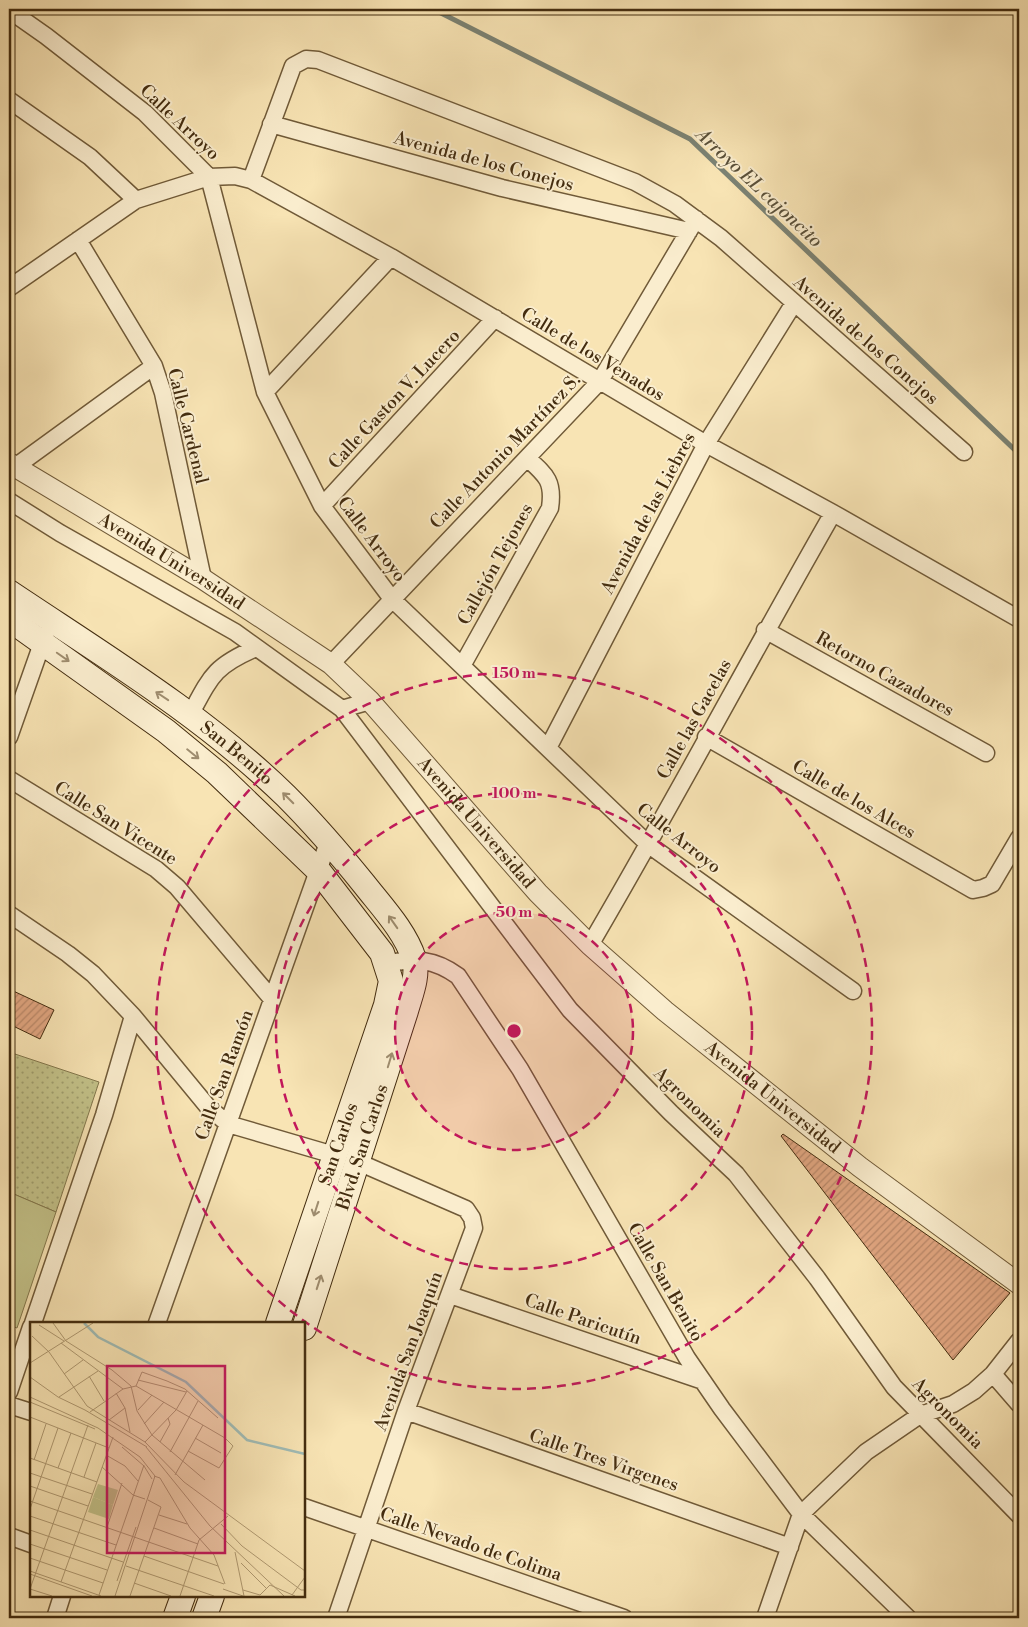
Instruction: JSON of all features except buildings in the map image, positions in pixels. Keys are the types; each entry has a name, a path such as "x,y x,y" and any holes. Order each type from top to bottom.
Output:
{"main road":[{"name":"San Benito","path":"9,592 190,715 285,795 329,840 392,920 414,962"},
{"name":"San Benito","path":"9,619 145,715 217,773 318,870 376,942 387,963"},
{"name":"Blvd. San Carlos","path":"305,1325 413,987 414,962"},
{"name":"San Carlos","path":"278,1322 390,993 391,981 387,963"},
{"path":"175,1618 183,1597"},
{"path":"204,1618 212,1597"}],"street":[{"name":"Calle Arroyo","path":"9,10 46,36 145,113 209,177 265,392 322,506 392,599 649,845 853,991"},
{"path":"251,180 292,66 306,59 318,60 635,182 675,204 692,225"},
{"path":"9,100 90,157 136,200"},
{"name":"Avenida de los Conejos","path":"271,124 502,188 692,225 721,238 964,452"},
{"name":"Calle de los Venados","path":"9,288 136,200 209,177 235,176 251,180 391,257 706,444 834,513 1019,619"},
{"name":"Calle Antonio Martínez S.","path":"331,664 600,381 692,225"},
{"name":"Calle Cardenal","path":"78,240 154,366 163,393 203,579"},
{"path":"265,392 391,257"},
{"name":"Avenida de las Liebres","path":"548,748 706,444 794,303"},
{"name":"Calle Gaston V. Lucero","path":"322,506 495,318"},
{"path":"12,465 154,366"},
{"name":"Callejón Tejones","path":"462,666 550,508 551,485 544,473 527,458"},
{"name":"Avenida Universidad","path":"12,465 203,579 331,664 370,701 538,894 590,945 665,1011 860,1167 1019,1284"},
{"path":"9,501 60,534 216,620 342,709 370,701"},
{"name":"Calle las Gacelas","path":"590,945 649,845 765,630 834,513"},
{"path":"9,737 13,710 50,620"},
{"name":"Retorno Cazadores","path":"765,630 986,753"},
{"path":"190,715 219,667 234,657 256,648"},
{"name":"Agronomia","path":"342,709 570,1010 670,1113 741,1180 818,1278 894,1387 1019,1516"},
{"name":"Calle de los Alces","path":"706,737 973,890 992,884 1019,838"},
{"name":"Calle San Vicente","path":"9,780 156,869 177,887 272,999"},
{"name":"Calle San Ramón","path":"157,1322 329,840"},
{"path":"9,914 68,954 92,974 133,1016 208,1107 228,1124 334,1155"},
{"path":"387,963 414,962"},
{"name":"Calle San Benito","path":"414,962 438,964 458,976 520,1069 702,1381 801,1514 908,1618"},
{"path":"33,1322 104,1115 133,1016"},
{"name":"Avenida San Joaquín","path":"336,1618 406,1412 474,1228 472,1218 466,1209 358,1162"},
{"name":"Calle Paricutín","path":"450,1295 702,1381"},
{"path":"9,1392 30,1330"},
{"path":"765,1618 801,1514 850,1465 920,1415 960,1400 974,1391 992,1374 1019,1342"},
{"path":"992,1374 1019,1404"},
{"path":"9,1405 30,1412"},
{"name":"Calle Tres Virgenes","path":"406,1412 790,1547"},
{"name":"Calle Nevado de Colima","path":"305,1507 624,1618"},
{"path":"9,1536 30,1544"},
{"path":"55,1618 62,1597"}],"shaded area":[{"path":"9,1052 99,1082 56,1212 9,1192"},
{"path":"9,1192 56,1212 17,1328 9,1325"}],"waterway":[{"name":"Arroyo EL cajoncito","path":"433,9 690,139 1019,454"}]}
